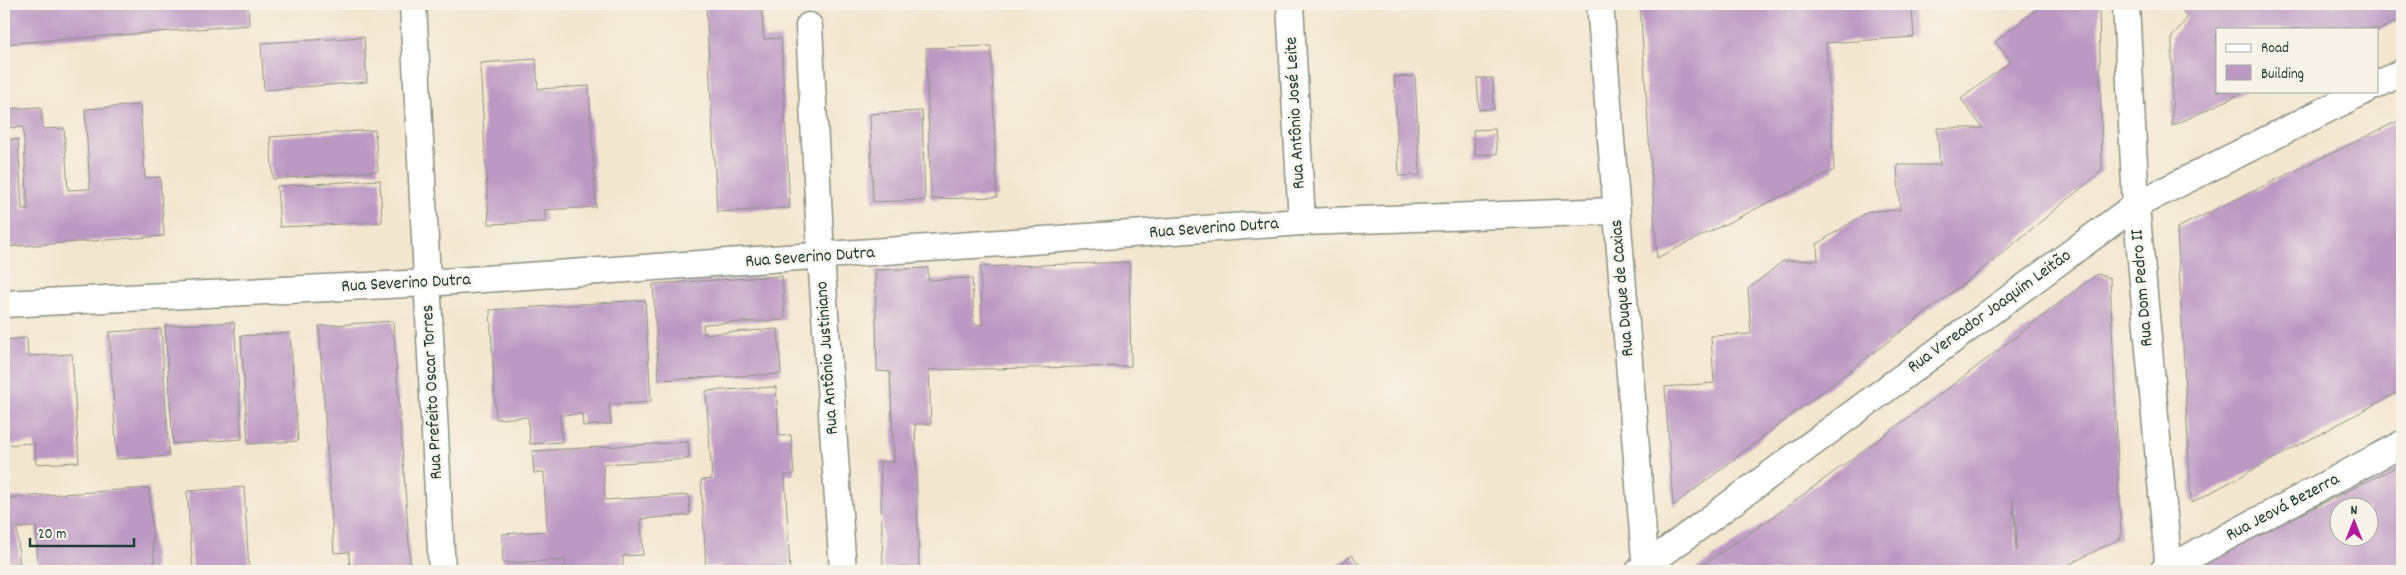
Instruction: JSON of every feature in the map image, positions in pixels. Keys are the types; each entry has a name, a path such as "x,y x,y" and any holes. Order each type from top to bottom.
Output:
{"street":[{"name":"Rua Prefeito Oscar Torres","path":"413,4 442,571"},
{"name":"Rua Antônio José Leite","path":"1290,4 1302,222"},
{"name":"Rua Duque de Caxias","path":"1600,4 1644,570"},
{"name":"Rua Dom Pedro II","path":"2126,4 2136,205 2167,570"},
{"name":"Rua Antônio Justiniano","path":"809,26 821,257 842,571"},
{"path":"2378,84 2402,72"},
{"name":"Rua Vereador Joaquim Leitão","path":"1644,570 2136,205 2362,92"},
{"name":"Rua Severino Dutra","path":"4,304 427,283 1302,222 1616,211"},
{"name":"Rua Jeová Bezerra","path":"2167,570 2402,444"}],"building":[{"path":"4,4 248,4 249,25 4,44"},
{"path":"706,4 761,4 764,39 781,38 790,208 717,212"},
{"path":"1640,4 1975,5 1912,10 1914,37 1826,43 1834,170 1657,258"},
{"path":"2043,4 2099,4 2102,171 1988,265 1673,506 1665,387 1714,383 1711,336 1751,334 1748,289 1783,261 1818,260 1817,244 1869,211 1900,210 1897,165 1940,165 1937,128 1983,128 1961,99 2011,61 1995,42"},
{"path":"2179,4 2402,4 2402,19 2378,31 2378,28 2216,28 2216,92 2245,92 2172,126 2172,37 2187,18"},
{"path":"364,37 367,82 264,90 261,43"},
{"path":"991,46 997,197 931,199 926,48"},
{"path":"536,59 538,89 589,86 596,207 544,210 546,222 489,224 480,63"},
{"path":"1415,76 1420,175 1399,176 1394,77"},
{"path":"1477,78 1493,78 1494,109 1479,110"},
{"path":"140,105 145,178 160,177 164,236 4,247 4,140 18,139 22,209 28,209 23,127 4,128 4,109 41,107 43,129 64,128 68,190 90,189 85,109"},
{"path":"922,111 925,200 873,202 870,114"},
{"path":"2402,119 2402,390 2191,503 2177,228"},
{"path":"1495,129 1497,154 1475,155 1473,130"},
{"path":"375,130 378,171 273,179 270,137"},
{"path":"380,180 382,222 280,227 277,186"},
{"path":"1129,262 1131,366 929,370 931,424 915,424 919,568 883,568 880,461 894,462 890,372 877,371 875,270 928,268 928,280 972,278 974,324 982,325 980,267"},
{"path":"2097,274 2110,278 2121,538 2056,571 1693,571 1770,519 1962,378","holes":["2013,499 2016,525 2017,550"]},
{"path":"782,276 785,320 703,324 704,334 778,329 781,374 659,380 653,284"},
{"path":"645,300 651,402 609,405 611,424 583,426 582,414 560,415 562,442 530,444 528,417 496,419 490,310"},
{"path":"393,321 411,571 350,571 349,552 334,553 319,326"},
{"path":"234,322 242,439 173,444 165,326"},
{"path":"161,329 169,456 117,459 109,332"},
{"path":"290,333 298,441 248,444 241,336"},
{"path":"27,338 28,356 72,354 79,462 36,464 34,443 4,445 4,340"},
{"path":"776,387 779,436 791,435 794,475 785,475 790,571 720,571 720,566 706,567 701,480 712,479 706,391"},
{"path":"688,442 689,459 603,464 605,500 689,495 690,515 641,519 643,555 623,556 623,571 520,571 566,567 565,560 503,563 502,534 547,531 544,472 534,473 532,451"},
{"path":"2402,464 2402,571 2196,571 2196,566 2328,501 2328,548 2378,548 2378,498 2333,498"},
{"path":"244,487 249,571 193,571 187,491"},
{"path":"149,488 155,571 38,571 36,527 17,528 20,571 4,571 4,498"},
{"path":"1352,555 1364,571 1330,571"}]}
